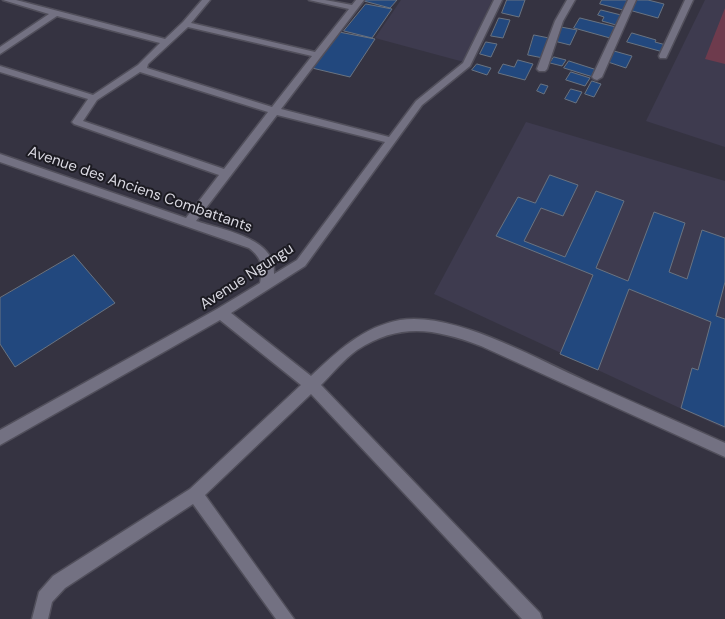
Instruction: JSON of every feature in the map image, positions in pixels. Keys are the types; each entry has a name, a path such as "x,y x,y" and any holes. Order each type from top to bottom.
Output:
{"street":[{"path":"7,0 165,42"},
{"path":"206,0 186,24 165,42 142,67 94,98 77,122 227,174"},
{"path":"313,0 357,4"},
{"name":"Avenue Ngungu","path":"0,438 221,313 301,263 308,256 419,102 467,64 498,0"},
{"path":"542,69 559,21 571,0"},
{"path":"597,77 632,0"},
{"path":"663,56 689,0"},
{"path":"190,222 357,4"},
{"path":"0,51 55,13"},
{"path":"186,24 318,55"},
{"path":"142,67 148,74 275,112 392,141"},
{"path":"0,69 94,98"},
{"name":"Avenue des Anciens Combattants","path":"0,158 253,245 264,253 269,272 265,286"},
{"path":"221,313 312,385 534,619"},
{"path":"40,619 45,598 59,582 195,494 351,347 381,331 406,325 431,326 496,347 725,450"},
{"path":"195,494 286,619"}],"shaded area":[{"path":"401,0 492,0 464,62 375,38"},
{"path":"705,0 725,0 725,147 646,121"},
{"path":"725,8 725,64 705,59"},
{"path":"526,122 725,181 725,429 434,294"}],"building":[{"path":"365,0 397,0 390,8"},
{"path":"507,0 525,0 519,17 502,13"},
{"path":"602,0 629,0 623,10 600,4"},
{"path":"635,0 648,0 664,4 658,18 629,10"},
{"path":"366,4 392,9 372,38 344,31"},
{"path":"601,10 621,15 616,25 602,21 604,17 598,15"},
{"path":"499,18 510,20 503,38 491,36"},
{"path":"580,18 616,27 610,38 574,28"},
{"path":"561,27 577,30 570,45 554,41"},
{"path":"339,32 375,39 350,77 312,68"},
{"path":"632,33 666,45 663,52 627,42"},
{"path":"534,35 549,38 543,58 528,55"},
{"path":"486,42 497,44 491,57 480,54"},
{"path":"614,51 632,56 626,68 608,62"},
{"path":"554,57 566,60 562,66 550,63"},
{"path":"518,60 533,64 525,80 498,73 503,64 514,67"},
{"path":"569,61 597,70 593,77 564,68"},
{"path":"477,64 491,68 487,75 472,70"},
{"path":"571,72 590,78 585,86 566,80"},
{"path":"592,81 601,84 594,97 585,94"},
{"path":"541,84 548,86 544,94 537,91"},
{"path":"571,89 582,92 576,103 565,99"},
{"path":"550,175 578,185 563,216 541,208 524,241 565,257 596,191 624,201 596,268 628,281 654,212 685,223 669,272 687,279 702,230 725,238 725,282 716,316 725,319 725,427 681,408 692,368 698,370 711,322 629,289 598,370 560,354 593,275 496,236 518,197 535,203"},
{"path":"74,255 115,303 15,367 0,344 0,298"}]}
